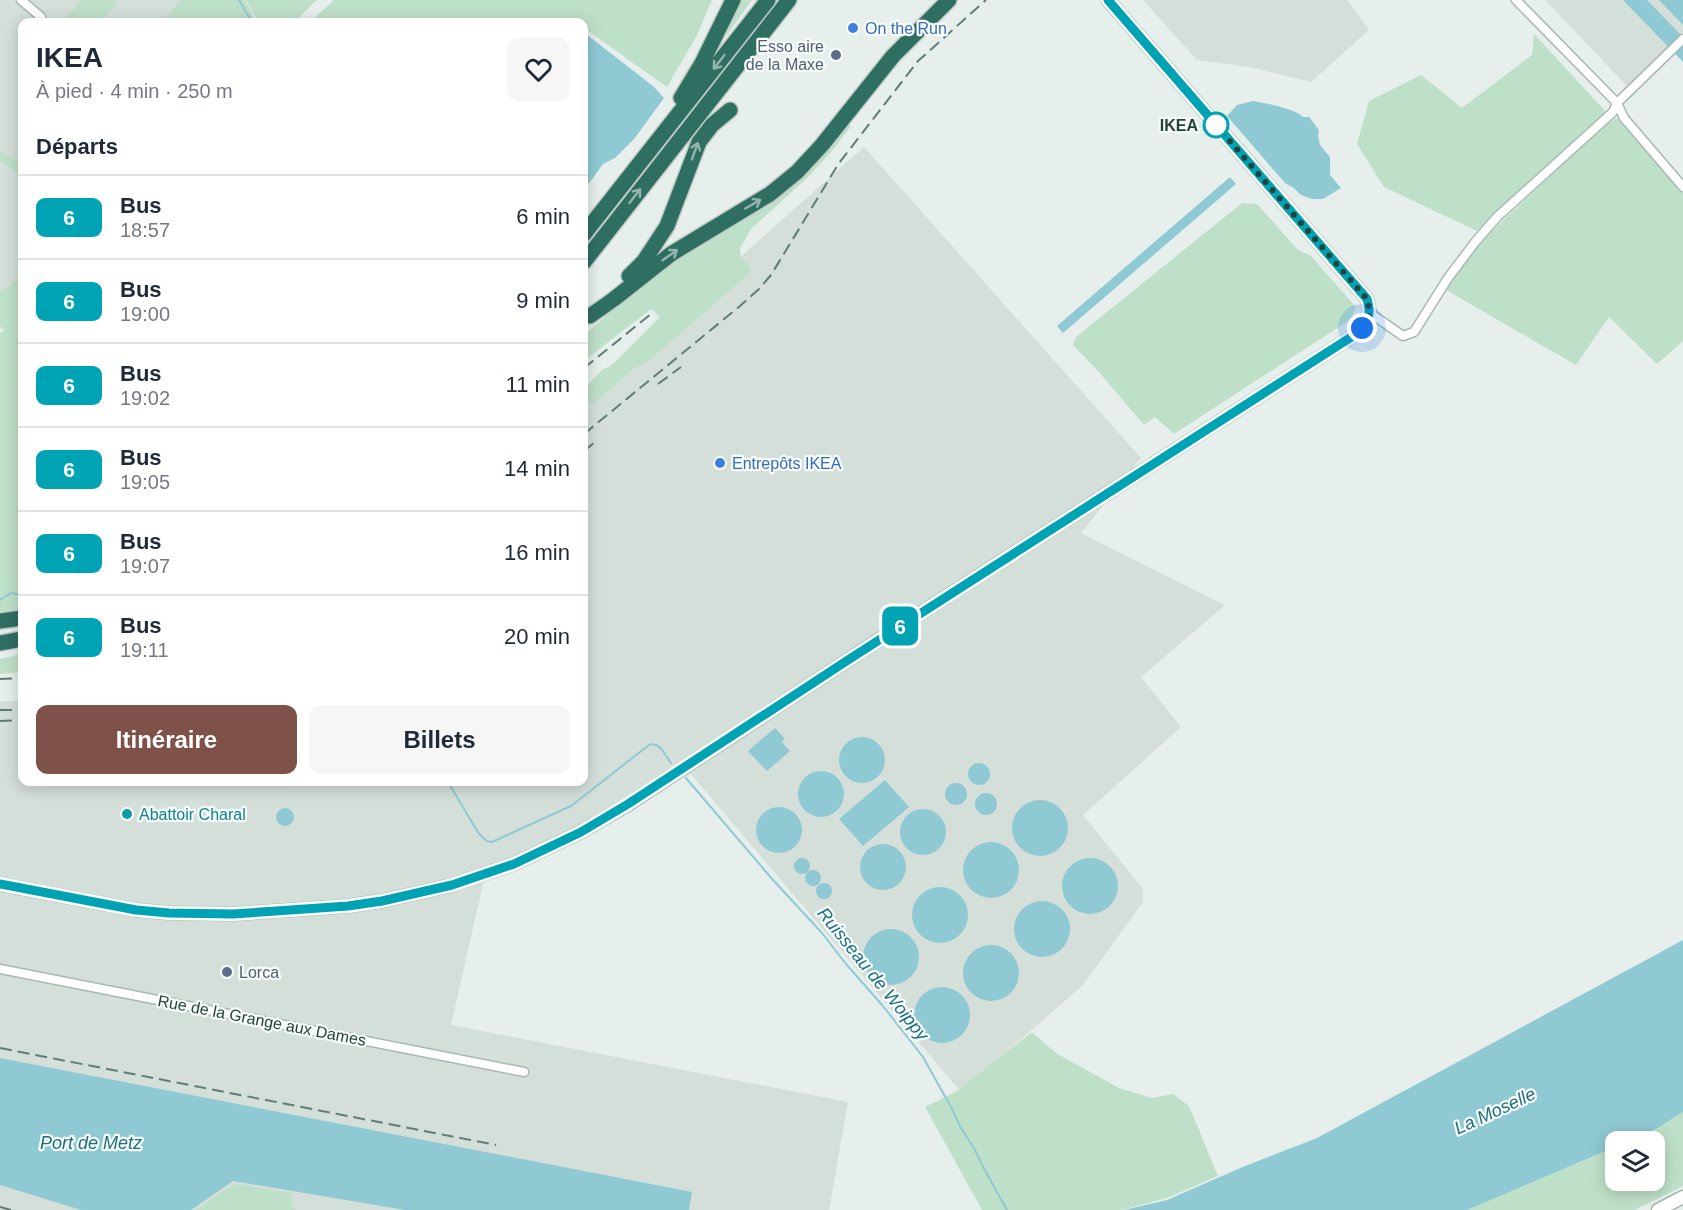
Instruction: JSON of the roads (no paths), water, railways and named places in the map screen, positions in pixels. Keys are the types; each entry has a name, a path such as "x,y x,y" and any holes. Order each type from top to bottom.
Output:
{"highway":[{"path":"665,130 667,117 702,63 733,0"},
{"path":"588,229 768,0"},
{"path":"588,257 789,0"},
{"path":"588,318 671,254 770,194 797,172 822,145 893,56 949,0"},
{"path":"588,318 644,261 663,233 675,209 699,142 712,125 730,110"},
{"path":"0,621 18,619"},
{"path":"0,643 18,640"}],"street":[{"path":"21,0 41,17"},
{"path":"1100,0 1120,15"},
{"path":"0,884 136,910 233,914 348,906 382,901 452,885 514,864 572,837 628,804 1356,334 1366,323 1370,314 1367,299 1108,0"},
{"path":"1516,0 1617,103 1624,118 1683,187"},
{"path":"1370,314 1403,336 1414,332 1448,278 1497,217 1613,112 1617,103 1683,39"},
{"name":"Rue de la Grange aux Dames","path":"0,969 524,1072"},
{"path":"1658,1210 1683,1197"}],"water":[{"path":"1623,0 1647,0 1683,37 1683,62"},
{"path":"1659,0 1683,0 1683,25"},
{"path":"588,36 654,87 664,98 634,139 615,158 603,164 588,185"},
{"path":"1253,101 1309,117 1319,130 1320,145 1330,157 1330,175 1341,188 1323,199 1312,199 1301,195 1285,183 1227,116 1237,105"},
{"path":"1230,177 1236,184 1063,333 1057,326"},
{"path":"775,728 785,739 782,742 790,751 767,771 748,751"},
{"path":"862,737 878,744 885,760 878,776 862,783 846,776 839,760 846,744"},
{"path":"979,763 987,766 990,774 987,782 979,785 971,782 968,774 971,766"},
{"path":"821,771 837,778 844,794 837,810 821,817 805,810 798,794 805,778"},
{"path":"885,780 909,807 863,846 839,819"},
{"path":"956,783 964,786 967,794 964,802 956,805 948,802 945,794 948,786"},
{"path":"986,793 994,796 997,804 994,812 986,815 978,812 975,804 978,796"},
{"path":"1040,800 1051,802 1060,808 1066,817 1068,828 1066,839 1060,848 1051,854 1040,856 1029,854 1020,848 1014,839 1012,828 1014,817 1020,808 1029,802"},
{"path":"779,807 795,814 802,830 795,846 779,853 763,846 756,830 763,814"},
{"path":"285,808 291,811 294,817 291,823 285,826 279,823 276,817 279,811"},
{"path":"923,809 939,816 946,832 939,848 923,855 907,848 900,832 907,816"},
{"path":"991,842 1002,844 1011,850 1017,859 1019,870 1017,881 1011,890 1002,896 991,898 980,896 971,890 965,881 963,870 965,859 971,850 980,844"},
{"path":"883,844 899,851 906,867 899,883 883,890 867,883 860,867 867,851"},
{"path":"802,858 810,866 802,874 794,866"},
{"path":"1090,858 1101,860 1110,866 1116,875 1118,886 1116,897 1110,906 1101,912 1090,914 1079,912 1070,906 1064,897 1062,886 1064,875 1070,866 1079,860"},
{"path":"813,870 821,878 813,886 805,878"},
{"path":"824,883 832,891 824,899 816,891"},
{"path":"940,887 951,889 960,895 966,904 968,915 966,926 960,935 951,941 940,943 929,941 920,935 914,926 912,915 914,904 920,895 929,889"},
{"path":"1042,901 1053,903 1062,909 1068,918 1070,929 1068,940 1062,949 1053,955 1042,957 1031,955 1022,949 1016,940 1014,929 1016,918 1022,909 1031,903"},
{"path":"891,929 902,931 911,937 917,946 919,957 917,968 911,977 902,983 891,985 880,983 871,977 865,968 863,957 865,946 871,937 880,931"},
{"name":"La Moselle","path":"1683,940 1683,1112 1653,1131 1605,1131 1605,1151 1467,1210 1124,1210 1167,1200 1317,1138"},
{"path":"991,945 1002,947 1011,953 1017,962 1019,973 1017,984 1011,993 1002,999 991,1001 980,999 971,993 965,984 963,973 965,962 971,953 980,947"},
{"path":"942,987 953,989 962,995 968,1004 970,1015 968,1026 962,1035 953,1041 942,1043 931,1041 922,1035 916,1026 914,1015 916,1004 922,995 931,989"},
{"name":"Port de Metz","path":"0,1058 692,1192 689,1210 405,1210 233,1181 191,1210 81,1210 0,1185"}],"waterway":[{"name":"Ruisseau de Woippy","path":"239,0 250,18"},
{"path":"0,600 11,593 18,594"},
{"name":"Ruisseau de Woippy","path":"450,786 479,834 492,842 571,806 649,745 659,747 671,763"},
{"name":"Ruisseau de Woippy","path":"686,778 773,880 822,933 923,1057 1007,1210"}],"railway":[{"path":"588,431 759,289 771,275 839,163 918,61 986,0"},
{"path":"588,365 651,314"},
{"path":"658,384 681,367"},
{"path":"588,448 595,442"},
{"path":"0,679 18,678"},
{"path":"0,710 18,710"},
{"path":"0,721 18,720"},
{"path":"0,1048 496,1145"},
{"path":"0,1207 11,1210"}],"place":[{"name":"On the Run","path":"853,28"},
{"name":"Esso aire de la Maxe","path":"836,55"},
{"name":"IKEA","path":"1216,125"},
{"name":"Entrepôts IKEA","path":"720,463"},
{"name":"Abattoir Charal","path":"127,814"},
{"name":"Lorca","path":"227,972"}]}
